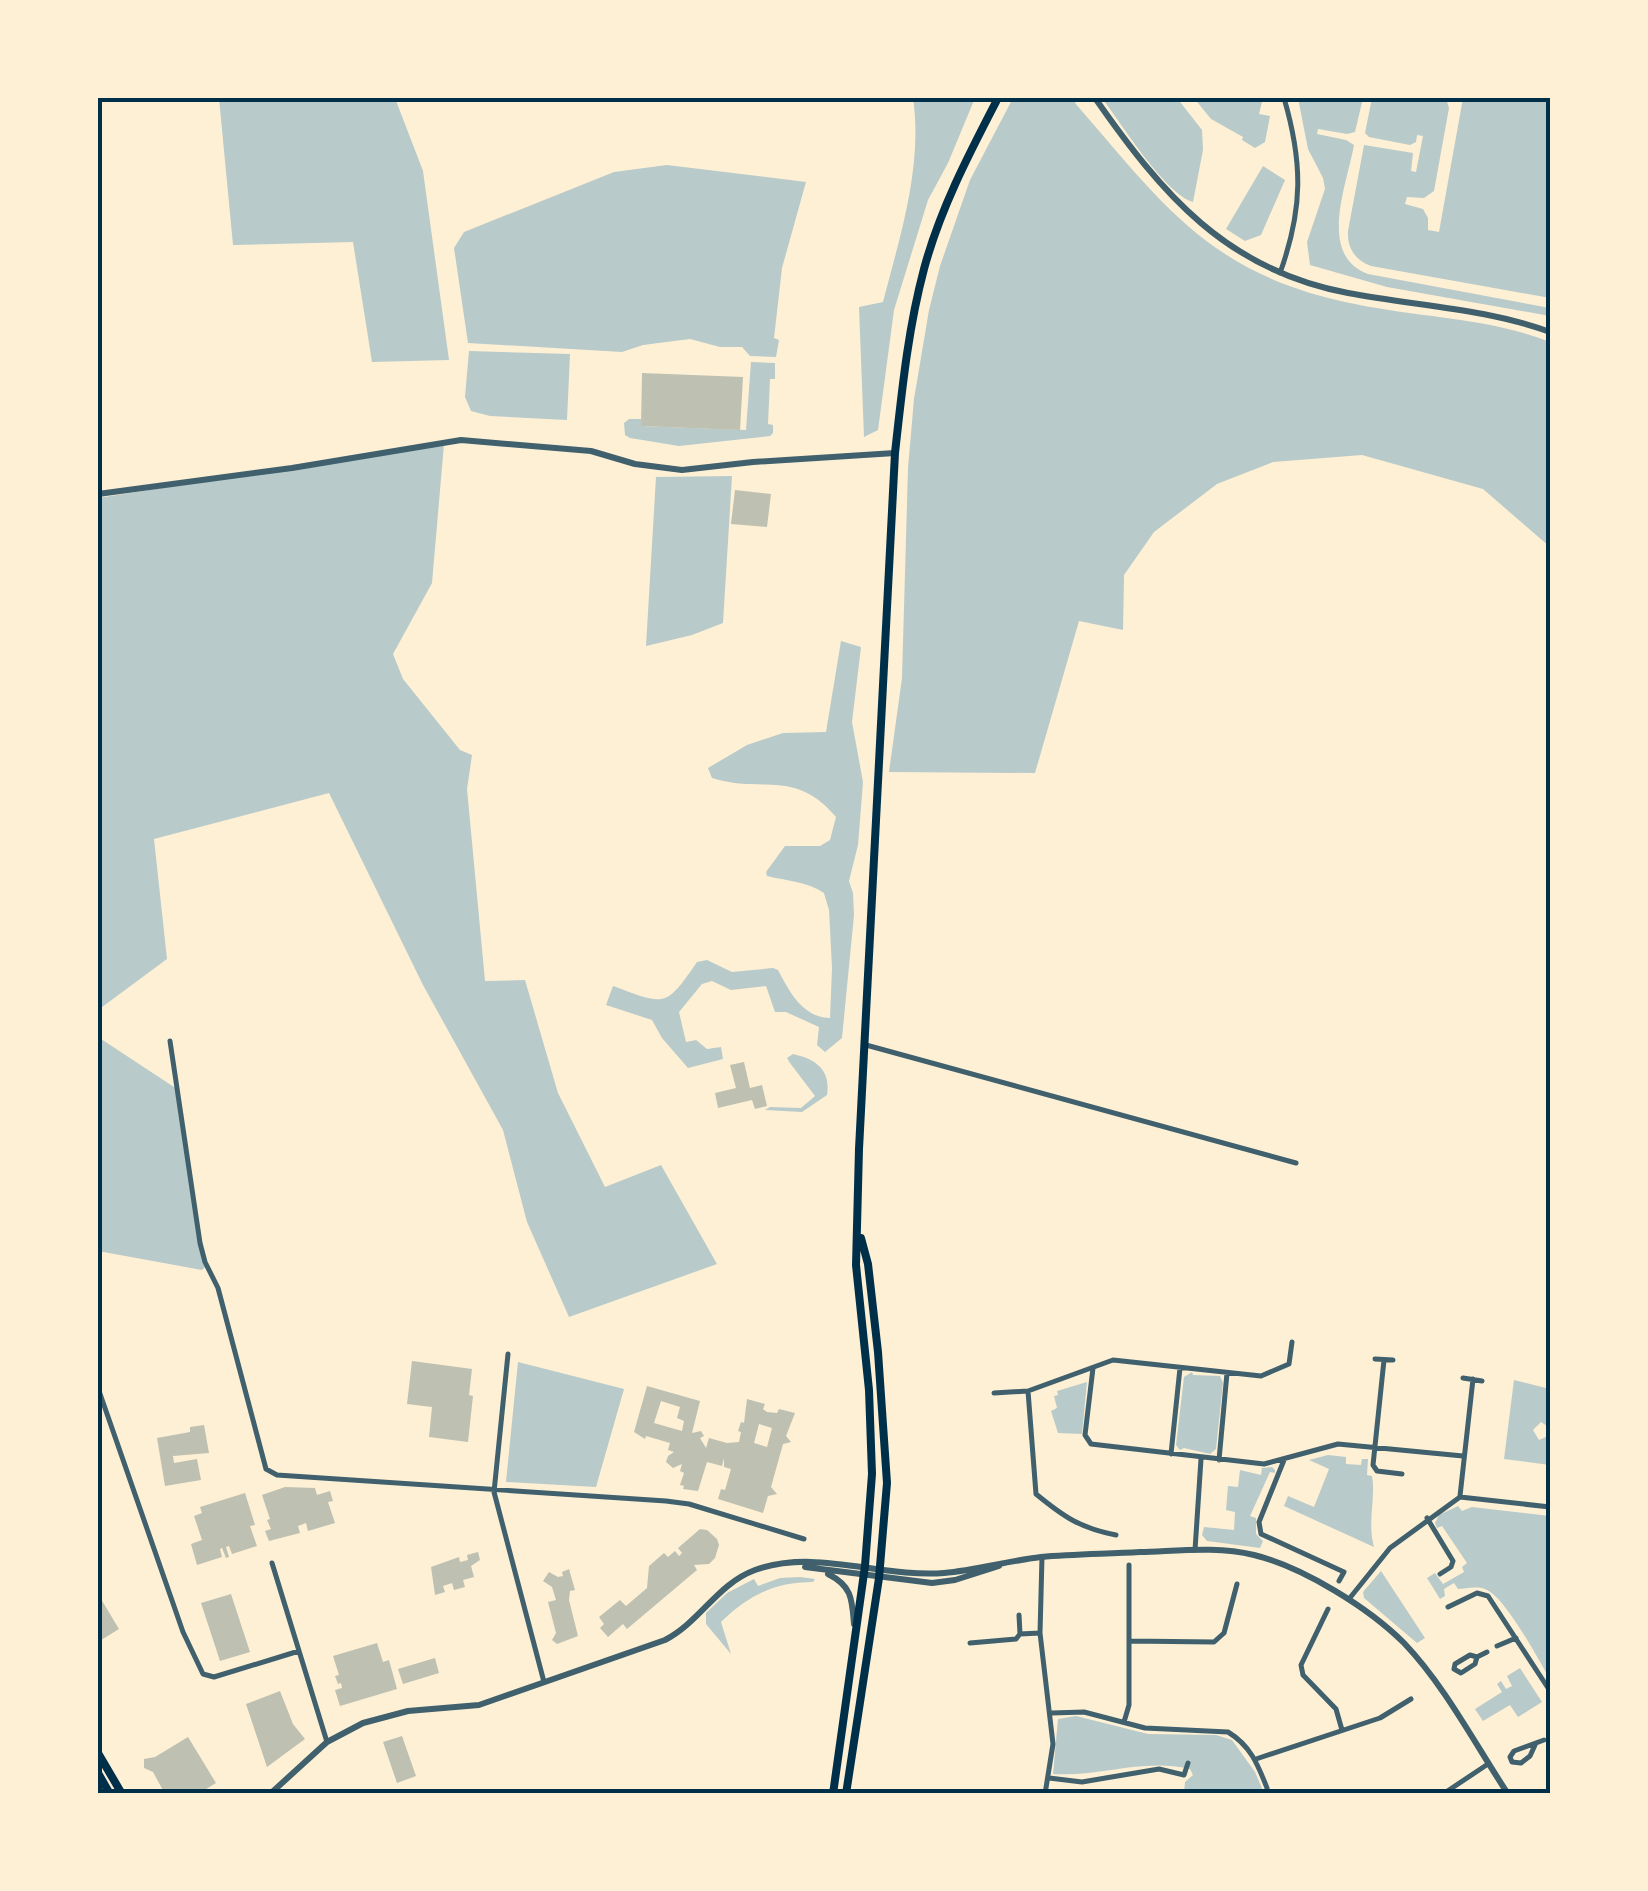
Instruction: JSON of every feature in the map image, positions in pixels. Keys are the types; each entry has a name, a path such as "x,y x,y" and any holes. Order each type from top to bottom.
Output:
{"main road":[{"path":"833,1794 864,1571 872,1454 870,1390 856,1265 863,1044 896,453 906,349 925,266 951,196 998,98"},
{"path":"846,1794 886,1505 886,1436 868,1264 858,1229"},
{"path":"98,1753 122,1794"},
{"path":"98,1773 110,1794"}],"street":[{"path":"1095,98 1172,198 1225,243 1280,273 1348,294 1489,314 1550,332"},
{"path":"1280,273 1297,223 1298,201 1295,143 1284,98"},
{"path":"98,494 461,440 591,451 635,464 682,470 896,453"},
{"path":"170,1042 204,1262 218,1288 266,1470 278,1475 690,1504 804,1540"},
{"path":"863,1044 1296,1163"},
{"path":"994,1392 1028,1391 1114,1360 1261,1376 1285,1368 1292,1342"},
{"path":"508,1354 494,1492 544,1682"},
{"path":"1375,1359 1393,1360"},
{"path":"1384,1360 1375,1469 1402,1474"},
{"path":"1093,1368 1086,1442 1264,1464 1338,1444 1463,1456"},
{"path":"1171,1454 1180,1368"},
{"path":"1218,1460 1228,1372"},
{"path":"1463,1378 1482,1381"},
{"path":"1460,1497 1473,1380"},
{"path":"98,1388 179,1620 202,1674 214,1677 300,1651"},
{"path":"1028,1391 1036,1494 1069,1521 1116,1535"},
{"path":"1194,1550 1202,1458"},
{"path":"1285,1458 1259,1522 1261,1534 1344,1572 1340,1582"},
{"path":"1348,1600 1390,1548 1460,1497 1550,1507"},
{"path":"1427,1518 1453,1561 1452,1567 1440,1574"},
{"path":"270,1794 328,1742 363,1723 399,1712 470,1707 665,1640 738,1578 767,1566 794,1564 944,1582 1016,1560 1194,1550 1255,1556 1348,1600 1404,1644 1435,1682 1508,1794"},
{"path":"1042,1557 1040,1633 1053,1744 1044,1794"},
{"path":"272,1563 328,1742"},
{"path":"794,1564 844,1582 851,1592 855,1630"},
{"path":"1124,1722 1129,1706 1129,1565"},
{"path":"818,1570 864,1571"},
{"path":"1129,1641 1214,1642 1224,1633 1237,1584"},
{"path":"1448,1607 1477,1592 1488,1596 1550,1691"},
{"path":"1328,1610 1301,1665 1302,1676 1336,1709 1342,1730"},
{"path":"970,1642 1016,1639 1020,1634 1019,1615"},
{"path":"1020,1634 1040,1633"},
{"path":"1496,1646 1516,1638"},
{"path":"1477,1657 1487,1652"},
{"path":"1256,1759 1380,1718 1411,1700"},
{"path":"1052,1713 1084,1712 1169,1730 1228,1732 1256,1759 1267,1788"},
{"path":"1535,1745 1521,1763 1512,1762 1514,1751 1544,1740"},
{"path":"1049,1778 1082,1782 1159,1769 1184,1775 1188,1762"},
{"path":"1443,1794 1488,1764"}],"shaded area":[{"path":"219,98 395,98 423,171 449,360 372,362 353,242 233,245"},
{"path":"913,98 975,98 928,200 894,310 878,430 864,437 859,307 883,302 896,252 915,149"},
{"path":"1013,98 1079,98 1075,103 1166,205 1195,232 1263,275 1355,304 1478,323 1550,342 1550,547 1483,489 1362,455 1273,462 1217,484 1154,532 1124,575 1123,630 1079,621 1035,773 889,772 902,678 908,468 914,399 929,310 970,180"},
{"path":"1102,98 1177,98 1202,130 1203,150 1193,202 1157,172"},
{"path":"1194,98 1263,98 1259,114 1270,116 1265,142 1255,148 1242,140 1243,137 1211,119"},
{"path":"1298,98 1363,98 1355,132 1318,129 1317,134 1354,145 1339,217 1343,251 1352,265 1368,274 1550,308 1550,316 1387,287 1310,265 1307,242 1325,189 1308,149"},
{"path":"1372,98 1446,98 1449,108 1434,191 1424,198 1407,197 1405,204 1423,209 1428,230 1439,232 1463,98 1550,98 1550,298 1371,266 1356,257 1348,231 1364,145 1413,153 1411,171 1416,172 1423,136 1417,135 1416,142 1410,145 1369,137 1365,133"},
{"path":"667,165 806,182 782,268 774,338 779,340 776,357 750,356 742,347 720,347 690,339 622,352 468,343 454,248 464,232 614,172"},
{"path":"1263,166 1285,180 1261,235 1245,241 1226,229"},
{"path":"469,351 570,354 567,420 490,416 471,411 465,397"},
{"path":"751,362 775,363 775,379 770,379 770,436 679,446 625,435 624,423 629,419 641,419 641,426 746,430"},
{"path":"444,444 432,583 393,654 403,679 460,750 472,755 467,789 485,981 525,980 558,1093 605,1187 661,1165 717,1264 569,1317 527,1222 503,1130 423,985 329,793 154,839 167,959 98,1010 98,498"},
{"path":"732,476 723,623 646,646 656,477"},
{"path":"841,641 861,647 852,722 863,782 858,845 849,881 854,915 842,1038 825,1052 817,1045 819,1027 786,1012 775,1012 766,986 731,990 712,981 702,984 679,1012 686,1042 696,1040 707,1049 721,1047 723,1059 688,1068 652,1020 606,1005 613,986 662,999 678,988 697,962 707,960 732,972 773,968 805,1008 830,1018 832,968 829,910 824,893 767,876 766,872 785,846 820,846 830,840 836,817 806,792 712,778 708,768 747,745 783,733 826,732"},
{"path":"98,1037 177,1089 206,1266 202,1270 98,1251"},
{"path":"793,1054 820,1067 827,1079 827,1095 802,1112 765,1110 801,1108 815,1096 787,1058"},
{"path":"518,1362 624,1389 596,1487 506,1482"},
{"path":"1192,1372 1220,1376 1223,1383 1216,1449 1210,1454 1180,1450 1176,1445 1184,1377"},
{"path":"1514,1380 1550,1389 1550,1428 1541,1422 1533,1430 1539,1440 1550,1435 1550,1465 1504,1459"},
{"path":"1087,1382 1082,1434 1058,1433 1051,1411 1057,1408 1054,1396 1057,1391"},
{"path":"1328,1455 1346,1457 1346,1464 1361,1465 1362,1459 1368,1459 1367,1475 1372,1476 1373,1484 1374,1547 1284,1506 1288,1496 1314,1507 1329,1469 1309,1460"},
{"path":"1272,1467 1275,1473 1270,1472 1250,1516 1256,1518 1256,1534 1263,1541 1260,1548 1207,1541 1202,1535 1204,1527 1234,1530 1235,1512 1226,1510 1228,1486 1238,1487 1240,1470 1261,1475 1262,1468"},
{"path":"1458,1506 1462,1511 1472,1507 1550,1516 1550,1679 1495,1596 1480,1588 1458,1589 1454,1583 1444,1589 1445,1596 1440,1599 1427,1578 1435,1573 1443,1584 1464,1572 1462,1567 1467,1563 1442,1526 1437,1528 1435,1523 1439,1515"},
{"path":"1381,1571 1425,1638 1417,1643 1364,1598 1363,1592"},
{"path":"780,1578 815,1579 763,1592 721,1622 731,1654 706,1624 706,1613 727,1593 754,1579 758,1586"},
{"path":"1520,1668 1542,1702 1518,1717 1510,1705 1483,1721 1475,1709 1502,1692 1497,1684 1501,1681 1506,1689 1512,1686 1507,1676"},
{"path":"1076,1716 1148,1734 1216,1735 1232,1740 1255,1772 1264,1793 1184,1793 1185,1782 1193,1775 1190,1769 1172,1766 1053,1774 1058,1719"}],"building":[{"path":"642,373 743,377 740,430 641,426"},
{"path":"735,490 771,494 767,527 731,524"},
{"path":"744,1062 750,1088 762,1085 767,1106 755,1109 752,1100 718,1108 715,1093 736,1088 730,1065"},
{"path":"412,1361 472,1369 468,1442 429,1437 432,1407 407,1404"},
{"path":"647,1386 700,1401 692,1433 701,1431 706,1448 709,1438 739,1442 747,1399 765,1404 763,1409 767,1412 777,1413 779,1409 795,1413 786,1436 791,1442 783,1444 771,1487 777,1494 768,1496 763,1513 718,1499 731,1469 724,1467 724,1458 722,1466 707,1462 698,1491 683,1489 682,1464 673,1468 666,1462 674,1452 668,1450 670,1443 646,1436 645,1439 634,1432","holes":["661,1401 680,1407 677,1418 684,1421 682,1431 654,1423","759,1424 772,1428 767,1447 754,1443"]},
{"path":"204,1425 209,1453 173,1456 174,1463 197,1459 201,1480 165,1486 157,1438 190,1432 190,1427"},
{"path":"285,1487 315,1488 317,1495 330,1491 333,1501 328,1502 335,1523 308,1531 306,1523 298,1526 300,1533 269,1541 265,1531 271,1529 267,1520 270,1519 262,1495"},
{"path":"245,1493 257,1546 232,1554 226,1547 226,1558 222,1548 222,1557 197,1565 191,1544 202,1540 194,1516 202,1513 200,1507"},
{"path":"700,1529 717,1539 715,1558 709,1564 694,1565 697,1570 627,1629 623,1624 608,1637 600,1628 604,1624 599,1617 620,1600 626,1606 647,1588 649,1566 664,1553 668,1557 675,1551 679,1556 682,1553 678,1548"},
{"path":"478,1552 480,1560 471,1566 474,1577 463,1580 465,1587 454,1590 452,1583 443,1586 445,1592 435,1595 431,1567 459,1557 460,1562 468,1560 467,1555"},
{"path":"569,1569 575,1590 570,1591 569,1600 578,1636 557,1644 552,1640 556,1633 548,1602 556,1600 552,1587 543,1581 549,1572 558,1577"},
{"path":"98,1594 119,1629 98,1642"},
{"path":"231,1594 250,1652 220,1661 201,1603"},
{"path":"377,1643 383,1662 389,1660 397,1689 340,1706 335,1690 342,1688 335,1676 339,1675 333,1656"},
{"path":"435,1658 439,1673 403,1684 398,1669"},
{"path":"280,1691 293,1724 305,1739 267,1767 246,1704"},
{"path":"402,1736 416,1776 397,1783 383,1742"},
{"path":"188,1737 216,1783 198,1794 165,1794 153,1772 144,1768 144,1759 155,1757"}]}
